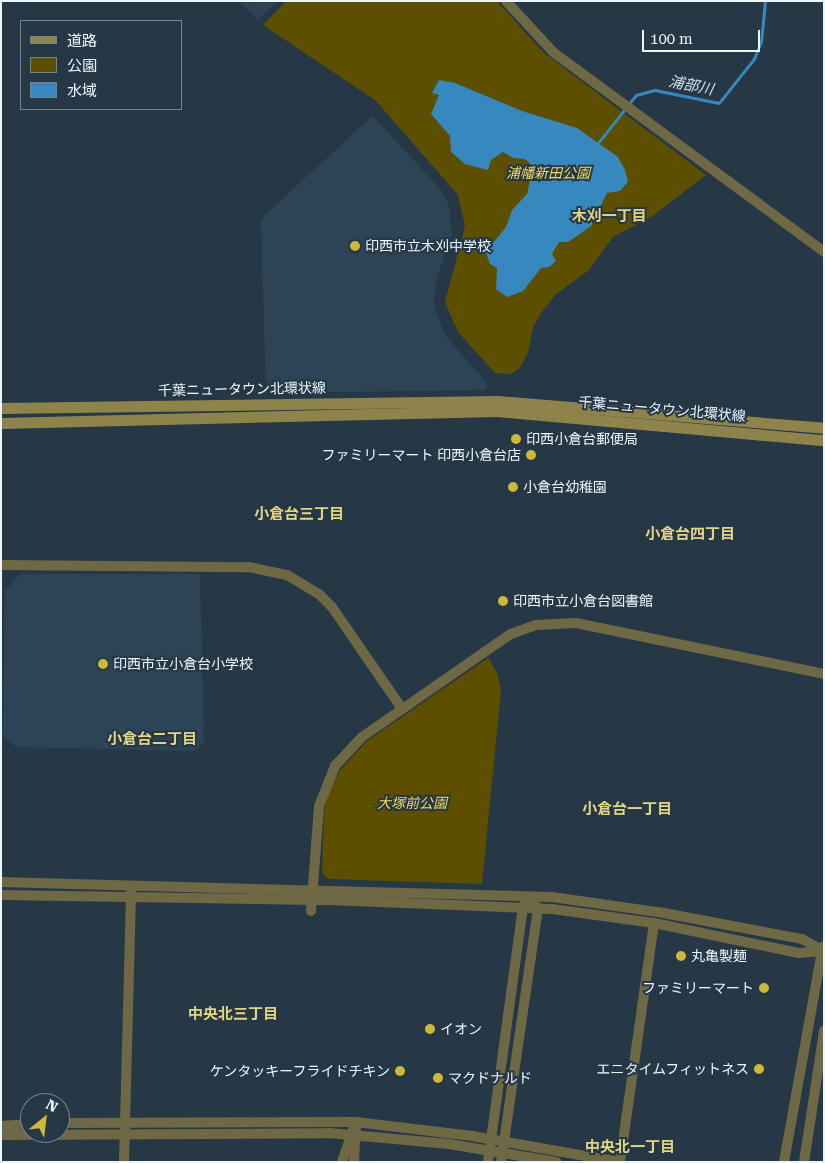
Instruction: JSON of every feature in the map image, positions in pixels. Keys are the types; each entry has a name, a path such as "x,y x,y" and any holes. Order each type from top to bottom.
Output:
{"main road":[{"path":"482,406 497,406"},
{"name":"千葉ニュータウン北環状線","path":"1,408 482,406"},
{"name":"千葉ニュータウン北環状線","path":"1,423 482,406"},
{"name":"千葉ニュータウン北環状線","path":"497,406 824,428"},
{"name":"千葉ニュータウン北環状線","path":"497,406 824,440"}],"street":[{"path":"506,1 553,52 824,252"},
{"path":"1,565 249,567 287,575 319,594 332,607 402,710"},
{"path":"315,911 317,820 327,780 353,744 501,639 550,623 590,626 824,674"},
{"path":"1,882 131,883 530,896 677,916 802,939 823,949"},
{"path":"124,1162 131,883"},
{"path":"1,895 314,900 523,907 654,923 799,953 823,949"},
{"path":"488,1162 523,907 530,896"},
{"path":"501,1157 538,908 530,896"},
{"path":"70,1123 125,1121 356,1122 491,1139 620,1162 654,923"},
{"path":"784,1162 823,949"},
{"path":"804,1162 824,1031"},
{"path":"342,1162 356,1122"},
{"path":"1,1126 20,1125"},
{"path":"353,1134 354,1162"},
{"path":"1,1135 353,1134 489,1151 501,1157 557,1162"}],"shaded area":[{"path":"239,1 279,1 258,19"},
{"name":"印西市立木刈中学校","path":"371,117 374,117 442,191 449,206 452,234 436,280 434,306 445,335 486,382 487,390 266,393 261,222 264,216"},
{"name":"印西市立小倉台小学校","path":"20,574 200,574 204,741 194,751 16,747 3,736 5,591"}],"green space":[{"name":"浦幡新田公園","path":"286,1 497,1 544,53 706,175 654,215 613,237 588,271 556,294 541,313 533,327 528,353 520,368 511,374 495,373 458,332 445,302 465,226 458,195 376,101 263,25"},
{"name":"大塚前公園","path":"488,658 497,672 501,690 482,884 328,879 322,873 324,814 328,793 340,770 367,741"}],"water":[{"path":"439,80 455,83 522,111 577,128 618,157 625,170 628,182 620,191 607,193 591,226 568,242 559,242 552,254 556,261 549,267 541,268 523,291 507,297 496,289 497,268 490,264 486,252 506,227 512,210 527,194 533,166 525,159 513,158 503,152 491,160 488,170 465,164 451,152 450,136 431,114 439,95 432,93"}],"waterway":[{"name":"浦部川","path":"628,105 636,95 655,90 719,103 754,59 761,42 765,1"},
{"name":"浦部川","path":"598,143 625,109"}],"place":[{"name":"印西市立木刈中学校","path":"355,246"},
{"name":"印西小倉台郵便局","path":"516,439"},
{"name":"ファミリーマート 印西小倉台店","path":"531,455"},
{"name":"小倉台幼稚園","path":"513,487"},
{"name":"印西市立小倉台図書館","path":"503,601"},
{"name":"印西市立小倉台小学校","path":"103,664"},
{"name":"丸亀製麺","path":"681,956"},
{"name":"ファミリーマート","path":"764,988"},
{"name":"イオン","path":"430,1029"},
{"name":"エニタイムフィットネス","path":"759,1069"},
{"name":"ケンタッキーフライドチキン","path":"400,1071"},
{"name":"マクドナルド","path":"438,1078"}],"district":[{"name":"木刈一丁目","path":"609,217"},
{"name":"小倉台三丁目","path":"299,515"},
{"name":"小倉台四丁目","path":"690,535"},
{"name":"小倉台二丁目","path":"152,740"},
{"name":"小倉台一丁目","path":"627,810"},
{"name":"中央北三丁目","path":"233,1015"},
{"name":"中央北一丁目","path":"630,1148"}]}
